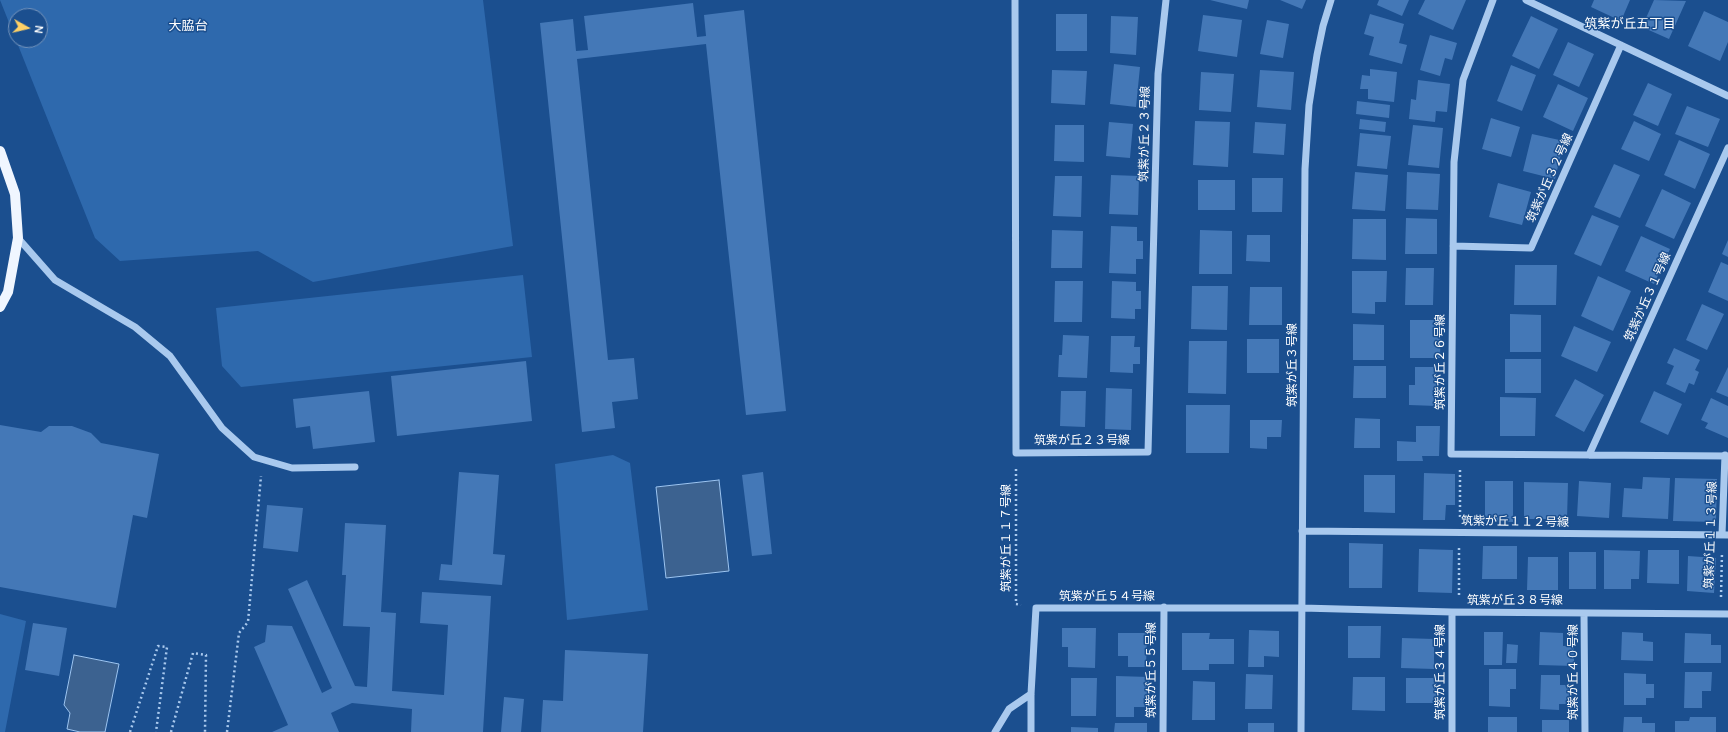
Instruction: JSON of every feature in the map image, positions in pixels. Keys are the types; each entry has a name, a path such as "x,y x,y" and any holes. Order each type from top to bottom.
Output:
{"main road":[{"path":"0,150 15,194 18,238 8,292 0,307"}],"street":[{"path":"1015,0 1016,453"},
{"name":"筑紫が丘２３号線","path":"1016,453 1148,452 1158,74 1166,0"},
{"name":"筑紫が丘３号線","path":"1302,732 1305,169 1309,104 1323,26 1332,0"},
{"name":"筑紫が丘２６号線","path":"1493,0 1463,80 1454,162 1451,454 1726,456"},
{"path":"1526,0 1728,96"},
{"name":"筑紫が丘３２号線","path":"1453,246 1531,248 1621,45"},
{"name":"筑紫が丘３１号線","path":"1589,455 1728,148"},
{"path":"18,238 55,280 136,327 170,356 222,428 254,457 292,468 355,467"},
{"name":"筑紫が丘１１３号線","path":"1725,535 1726,456"},
{"name":"筑紫が丘１１２号線","path":"1302,531 1725,535"},
{"name":"筑紫が丘５５号線","path":"1163,732 1164,607"},
{"path":"1031,732 1031,694 1036,608"},
{"name":"筑紫が丘５４号線","path":"1036,608 1302,608"},
{"name":"筑紫が丘３８号線","path":"1302,608 1452,612 1728,614"},
{"name":"筑紫が丘３４号線","path":"1452,612 1452,732"},
{"name":"筑紫が丘４０号線","path":"1584,613 1585,732"},
{"path":"995,732 1008,709 1031,694"}],"path":[{"name":"筑紫が丘１１７号線","path":"1016,453 1016,604 1036,608"},
{"path":"227,732 239,633 248,622 263,460"},
{"name":"筑紫が丘１１３号線","path":"1720,601 1725,535"},
{"path":"130,732 158,646 167,647 156,732"},
{"path":"171,732 193,653 206,655 205,732"}],"shaded area":[{"path":"0,0 483,0 513,246 313,282 258,251 120,261 95,238 19,48 48,48 48,8 8,8 8,20"},
{"path":"523,275 532,357 241,387 222,366 216,308"},
{"path":"613,455 630,463 648,610 567,620 555,464"},
{"path":"719,480 729,571 666,578 656,487"},
{"path":"0,614 26,621 5,732 0,732"},
{"path":"74,655 119,664 105,732 80,732 67,729 70,713 64,705"}],"building":[{"path":"1210,0 1249,0 1247,9"},
{"path":"1280,0 1306,0 1302,9"},
{"path":"1379,0 1409,0 1402,16 1377,5"},
{"path":"1425,0 1466,0 1453,30 1418,14"},
{"path":"1594,0 1630,0 1621,21 1591,7"},
{"path":"1654,0 1686,1 1669,39 1642,27"},
{"path":"693,3 697,37 706,36 704,15 744,10 786,411 746,415 706,44 577,59 608,360 634,358 638,399 612,402 615,428 582,432 540,23 573,19 576,51 588,50 584,16"},
{"path":"1704,11 1728,22 1728,42 1720,61 1688,46"},
{"path":"1056,14 1087,14 1087,51 1056,51"},
{"path":"1370,14 1404,24 1399,43 1407,45 1402,64 1369,55 1374,37 1364,34"},
{"path":"1203,15 1242,20 1237,57 1198,51"},
{"path":"1111,16 1138,17 1136,55 1110,53"},
{"path":"1531,16 1558,29 1539,69 1512,56"},
{"path":"1267,20 1289,24 1283,58 1260,54"},
{"path":"1430,35 1457,43 1452,60 1445,58 1440,76 1420,70"},
{"path":"1568,42 1594,54 1579,87 1553,75"},
{"path":"1114,64 1140,67 1136,107 1110,104"},
{"path":"1511,65 1536,75 1522,111 1497,101"},
{"path":"1370,69 1397,72 1394,102 1368,99 1368,89 1360,89 1362,75 1370,76"},
{"path":"1052,70 1087,71 1085,105 1051,103"},
{"path":"1260,70 1294,72 1291,110 1257,107"},
{"path":"1201,72 1234,74 1231,112 1199,110"},
{"path":"1418,80 1450,84 1447,112 1436,111 1435,122 1409,119 1411,99 1416,100"},
{"path":"1648,83 1672,94 1658,126 1633,115"},
{"path":"1558,84 1588,98 1573,131 1543,117"},
{"path":"1357,101 1390,105 1389,118 1356,114"},
{"path":"1687,106 1720,119 1708,147 1675,134"},
{"path":"1491,118 1520,127 1511,157 1482,149"},
{"path":"1360,119 1386,122 1385,132 1359,129"},
{"path":"1195,121 1230,122 1228,167 1193,165"},
{"path":"1634,121 1661,134 1649,161 1621,149"},
{"path":"1109,122 1133,124 1130,158 1106,156"},
{"path":"1255,122 1286,124 1284,155 1253,153"},
{"path":"1055,125 1084,125 1084,162 1054,161"},
{"path":"1413,125 1443,128 1439,168 1408,165"},
{"path":"1360,133 1391,136 1387,169 1357,166"},
{"path":"1532,134 1564,141 1555,179 1523,171"},
{"path":"1679,140 1710,154 1695,189 1664,175"},
{"path":"1614,164 1640,175 1620,218 1594,207"},
{"path":"1355,172 1388,175 1385,211 1352,209"},
{"path":"1407,172 1440,174 1438,210 1406,209"},
{"path":"1111,175 1139,176 1138,215 1109,214"},
{"path":"1055,176 1082,176 1081,217 1053,216"},
{"path":"1252,178 1283,178 1282,212 1252,212"},
{"path":"1198,180 1235,180 1235,210 1198,210"},
{"path":"1498,183 1531,192 1522,225 1489,217"},
{"path":"1662,189 1691,203 1674,239 1645,226"},
{"path":"1592,215 1619,226 1601,266 1574,254"},
{"path":"1406,218 1437,219 1437,254 1405,254"},
{"path":"1353,219 1386,219 1386,260 1352,259"},
{"path":"1111,226 1137,227 1137,241 1143,241 1143,259 1136,259 1136,274 1109,273"},
{"path":"1052,230 1083,231 1082,268 1051,268"},
{"path":"1200,230 1232,231 1232,274 1199,274"},
{"path":"1247,235 1270,235 1270,262 1246,261"},
{"path":"1641,236 1670,249 1654,284 1625,271"},
{"path":"1728,240 1728,257 1722,254"},
{"path":"1721,262 1728,265 1728,301 1708,292"},
{"path":"1515,265 1557,265 1556,305 1514,305"},
{"path":"1406,268 1434,268 1433,305 1405,305"},
{"path":"1352,271 1387,271 1386,302 1375,302 1375,314 1352,313"},
{"path":"1598,276 1631,291 1613,331 1581,316"},
{"path":"1055,281 1083,281 1082,322 1054,322"},
{"path":"1112,281 1136,282 1136,291 1141,291 1141,309 1135,309 1135,319 1111,318"},
{"path":"1192,286 1228,286 1227,330 1191,329"},
{"path":"1250,287 1282,287 1282,325 1249,325"},
{"path":"1702,304 1724,314 1707,350 1686,340"},
{"path":"1510,314 1541,315 1541,352 1510,352"},
{"path":"1410,320 1441,320 1440,358 1410,358"},
{"path":"1353,324 1384,325 1384,360 1353,360"},
{"path":"1574,326 1611,342 1597,372 1561,356"},
{"path":"1063,335 1089,336 1087,378 1058,377 1059,355 1062,355"},
{"path":"1111,336 1135,336 1134,347 1140,347 1140,364 1133,364 1133,373 1110,372"},
{"path":"1247,339 1279,339 1279,373 1247,373"},
{"path":"1189,341 1227,341 1226,394 1188,393"},
{"path":"1674,348 1700,360 1695,370 1699,372 1694,385 1689,383 1685,393 1666,384 1674,366 1667,363"},
{"path":"1505,359 1541,359 1541,393 1505,393"},
{"path":"526,361 532,421 397,436 391,376"},
{"path":"1354,366 1386,366 1386,398 1353,398"},
{"path":"1415,367 1437,367 1437,406 1409,405 1409,385 1415,385"},
{"path":"1728,367 1728,397 1716,392"},
{"path":"1575,379 1604,395 1584,432 1555,416"},
{"path":"1106,388 1132,389 1131,430 1105,429"},
{"path":"369,391 375,442 313,449 310,426 296,428 293,399"},
{"path":"1061,391 1086,391 1085,427 1060,426"},
{"path":"1654,391 1682,404 1668,435 1640,422"},
{"path":"1500,397 1536,398 1535,436 1500,436"},
{"path":"1711,398 1728,406 1728,438 1705,428 1708,423 1701,420"},
{"path":"1186,405 1230,405 1229,453 1186,453"},
{"path":"1355,418 1380,419 1380,448 1354,448"},
{"path":"1250,420 1282,420 1281,437 1267,437 1267,449 1250,448"},
{"path":"0,425 41,432 49,426 72,426 91,433 101,443 159,454 147,518 133,515 116,608 0,587"},
{"path":"1416,426 1440,426 1439,456 1422,456 1423,461 1397,461 1397,441 1416,442"},
{"path":"459,472 499,475 493,554 505,555 502,585 439,580 441,564 452,565"},
{"path":"763,472 772,554 752,556 742,475"},
{"path":"1424,473 1455,474 1455,505 1446,505 1445,520 1423,520"},
{"path":"1364,475 1395,475 1395,513 1364,512"},
{"path":"1643,477 1670,478 1668,519 1622,517 1624,488 1642,489"},
{"path":"1675,478 1717,479 1716,522 1673,521"},
{"path":"1485,481 1513,481 1513,522 1485,521"},
{"path":"1579,481 1611,483 1609,518 1577,516"},
{"path":"1524,482 1568,483 1567,519 1524,519"},
{"path":"267,505 303,508 298,552 263,548"},
{"path":"345,523 386,525 381,612 396,613 392,691 444,695 448,625 420,623 422,592 491,596 483,732 411,732 412,709 352,703 331,713 339,732 272,732 288,725 254,647 265,642 267,625 292,626 322,693 332,688 288,589 307,580 355,686 367,687 370,627 343,626 346,575 342,575"},
{"path":"1349,543 1383,544 1382,588 1349,588"},
{"path":"1483,546 1517,546 1517,579 1482,579"},
{"path":"1419,549 1453,550 1452,593 1418,592"},
{"path":"1604,550 1640,551 1639,579 1631,579 1631,589 1604,589"},
{"path":"1648,550 1679,550 1679,584 1647,583"},
{"path":"1569,552 1596,552 1596,589 1569,589"},
{"path":"1688,556 1716,558 1714,593 1687,591"},
{"path":"1528,557 1558,557 1558,590 1527,590"},
{"path":"33,623 67,628 59,676 25,670"},
{"path":"1348,626 1381,626 1380,658 1348,658"},
{"path":"1062,628 1096,628 1095,668 1068,667 1068,647 1062,647"},
{"path":"1249,630 1279,631 1279,657 1264,656 1264,667 1248,667"},
{"path":"1484,632 1503,632 1502,665 1484,665"},
{"path":"1540,632 1563,633 1563,646 1574,646 1574,666 1539,665"},
{"path":"1622,632 1643,633 1643,641 1653,642 1653,661 1621,660"},
{"path":"1118,633 1147,633 1146,667 1128,667 1128,656 1118,656"},
{"path":"1182,633 1210,633 1209,639 1234,639 1234,664 1209,664 1209,670 1182,670"},
{"path":"1685,633 1711,634 1711,645 1721,645 1721,663 1684,663"},
{"path":"1402,638 1434,639 1434,669 1401,668"},
{"path":"1507,644 1518,645 1517,663 1506,663"},
{"path":"565,650 648,654 643,732 541,732 543,700 563,701"},
{"path":"1489,669 1516,669 1516,689 1510,689 1510,707 1489,706"},
{"path":"1685,672 1712,672 1711,691 1702,691 1702,708 1684,708"},
{"path":"1624,673 1646,674 1646,684 1654,684 1654,698 1646,698 1646,705 1624,705"},
{"path":"1246,674 1273,675 1272,709 1245,709"},
{"path":"1541,675 1560,675 1560,685 1569,685 1569,704 1559,704 1559,710 1540,709"},
{"path":"1116,676 1149,677 1149,707 1134,707 1134,717 1116,717"},
{"path":"1353,677 1385,677 1385,711 1352,710"},
{"path":"1071,678 1097,678 1096,716 1071,716"},
{"path":"1406,678 1437,678 1437,703 1406,703"},
{"path":"1193,681 1215,682 1215,720 1192,720"},
{"path":"504,697 524,699 521,732 501,732"},
{"path":"1488,717 1517,717 1517,732 1488,732"},
{"path":"1624,717 1642,717 1642,723 1655,723 1655,732 1623,732"},
{"path":"1690,717 1716,717 1716,732 1675,732 1675,721 1689,721"},
{"path":"1542,720 1569,720 1569,732 1542,732"},
{"path":"1115,723 1147,723 1147,732 1114,732"},
{"path":"1248,723 1274,723 1274,732 1248,732"},
{"path":"1071,727 1098,728 1098,732 1071,732"}],"district":[{"name":"筑紫が丘五丁目","path":"1630,24"},
{"name":"大脇台","path":"188,26"}]}
